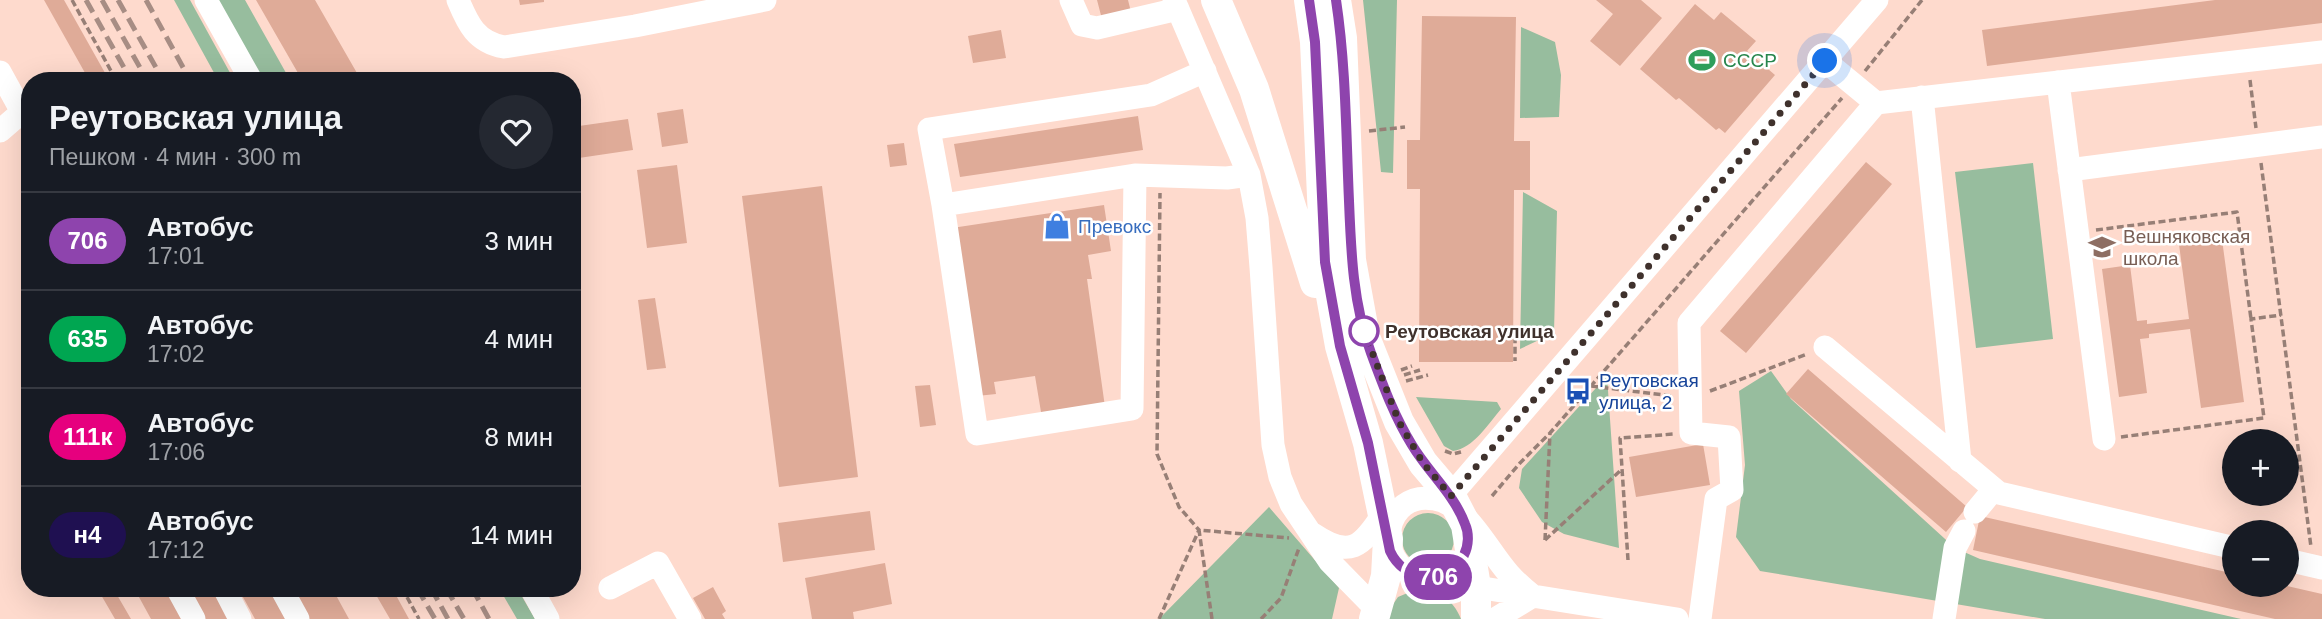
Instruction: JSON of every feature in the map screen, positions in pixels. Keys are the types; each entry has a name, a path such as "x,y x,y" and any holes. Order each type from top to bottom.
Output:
{"main road":[{"path":"1216,0 1254,89 1316,285 1357,399 1385,527 1386,576 1375,615"},
{"path":"1309,0 1315,42 1325,262 1340,346"},
{"path":"1336,0 1342,38 1351,260 1365,337 1399,422 1456,512 1476,587 1476,619"}],"street":[{"path":"205,0 246,72"},
{"path":"458,0 468,25 489,44 504,47 635,26 765,0"},
{"path":"1071,0 1082,25 1097,28 1176,5 1249,175 1261,267 1273,445 1285,491 1331,562 1375,615"},
{"path":"1420,578 1436,578 1451,571 1463,558 1456,512 1877,0"},
{"path":"1700,619 1716,499 1732,490 1729,437 1691,433 1689,323 1876,103 2322,52"},
{"path":"1825,61 1876,103"},
{"path":"1135,175 1132,409 977,434 929,129 1151,95 1205,71"},
{"path":"0,72 21,110"},
{"path":"2058,82 2104,439"},
{"path":"1922,97 1960,461"},
{"path":"0,131 21,113"},
{"path":"2069,170 2322,137"},
{"path":"943,205 1135,175 1227,178 1249,175"},
{"path":"1825,347 1999,492 2222,545"},
{"path":"1944,619 1955,548 1969,522 1994,489"},
{"path":"1311,533 1334,546 1358,545 1385,527 1409,503 1432,498 1456,512 1485,541 1509,574 1533,596"},
{"path":"1385,527 1390,551 1398,565 1420,578 1677,619"},
{"path":"610,588 658,563 690,619"},
{"path":"2299,563 2318,567"},
{"path":"1495,619 1533,596"},
{"path":"182,597 194,619"},
{"path":"228,597 240,619"},
{"path":"286,597 298,619"},
{"path":"536,597 548,619"}],"path":[{"path":"72,0 112,72"},
{"path":"1492,496 1550,433 1853,84 1922,0"},
{"path":"2248,60 2281,316 2318,567"},
{"path":"1369,132 1405,127"},
{"path":"1160,176 1157,454 1179,508 1199,530 1212,619"},
{"path":"2078,233 2237,212 2264,418 2104,439"},
{"path":"2251,319 2281,316"},
{"path":"1513,327 1516,328 1515,361"},
{"path":"1398,360 1409,391"},
{"path":"1401,370 1412,366"},
{"path":"1404,376 1420,370"},
{"path":"1406,382 1428,375"},
{"path":"1550,433 1545,540 1622,469"},
{"path":"1628,560 1620,438 1691,433"},
{"path":"1441,447 1453,454 1465,451"},
{"path":"1159,619 1199,530"},
{"path":"1199,530 1289,538 1299,548 1281,598 1261,619"},
{"path":"406,597 419,619"}],"green space":[{"path":"174,0 190,0 230,72 214,72"},
{"path":"214,0 245,0 286,72 255,72"},
{"path":"1363,0 1397,0 1393,173 1381,172"},
{"path":"1521,27 1555,42 1561,75 1559,117 1520,118"},
{"path":"2033,163 2053,339 1976,348 1955,172"},
{"path":"1523,192 1557,211 1554,333 1520,349"},
{"path":"1771,371 1791,399 1955,548 1980,559 2241,619 2045,619 1760,571 1736,537 1745,465 1739,391"},
{"path":"1607,376 1619,548 1564,534 1542,522 1519,488 1522,469"},
{"path":"1416,397 1497,402 1501,409 1474,440 1453,451 1444,446"},
{"path":"1269,507 1339,588 1332,619 1159,619"},
{"path":"1428,513 1447,520 1454,539 1447,558 1428,565 1409,558 1402,539 1409,520"},
{"path":"1417,589 1444,596 1461,619 1383,619 1398,597"},
{"path":"504,597 522,597 535,619 517,619"}],"building":[{"path":"44,0 64,0 104,72 84,72"},
{"path":"256,0 315,0 356,72 297,72"},
{"path":"519,0 544,0 544,2 520,5"},
{"path":"1097,0 1128,0 1132,16 1103,23"},
{"path":"1596,0 1641,0 1662,18 1620,66 1590,41 1613,14"},
{"path":"2215,0 2322,0 2322,23 1987,66 1982,30"},
{"name":"СССР","path":"1695,4 1714,20 1721,12 1756,41 1747,51 1775,75 1725,133 1719,128 1716,130 1679,98 1676,100 1640,69"},
{"path":"1422,16 1516,17 1514,141 1530,141 1530,190 1514,190 1513,362 1419,362 1420,189 1407,189 1407,140 1420,140"},
{"path":"1001,30 1006,58 973,63 968,36"},
{"path":"683,109 688,143 662,147 657,113"},
{"path":"1138,116 1143,150 960,177 954,144"},
{"path":"628,119 633,150 581,158 581,126"},
{"path":"904,143 907,165 890,167 887,145"},
{"path":"1866,162 1892,184 1746,353 1720,331"},
{"path":"677,165 687,243 647,248 637,170"},
{"path":"822,186 858,477 779,487 742,196"},
{"path":"1104,205 1111,251 1088,255 1092,279 1087,279 1105,407 1042,418 1035,376 994,382 996,394 977,396 952,228"},
{"path":"2221,232 2244,402 2201,408 2190,329 2149,334 2149,338 2140,339 2147,393 2119,397 2102,269 2130,265 2137,321 2147,320 2147,324 2189,319 2178,237"},
{"path":"655,298 666,368 647,370 638,300"},
{"path":"1808,369 1967,507 1946,532 1786,394"},
{"path":"930,385 936,425 920,427 915,386"},
{"path":"1703,444 1710,485 1636,497 1629,457"},
{"path":"870,511 875,550 783,562 778,523"},
{"path":"1980,516 2222,571 2222,597 2299,597 2299,589 2322,594 2322,619 2275,619 1973,550"},
{"path":"885,563 892,604 853,612 854,619 812,619 805,578"},
{"path":"713,587 726,611 722,614 725,619 705,619 693,598"},
{"path":"102,597 118,597 131,619 115,619"},
{"path":"139,597 174,597 186,619 151,619"},
{"path":"188,597 219,597 231,619 200,619"},
{"path":"243,597 275,597 287,619 255,619"},
{"path":"297,597 337,597 349,619 309,619"},
{"path":"377,597 397,597 409,619 390,619"}],"railway":[{"path":"86,0 126,72"},
{"path":"102,0 142,72"},
{"path":"118,0 158,72"},
{"path":"146,0 186,72"},
{"path":"422,597 435,619"},
{"path":"436,597 448,619"},
{"path":"451,597 464,619"},
{"path":"477,597 489,619"}],"bus line":[{"name":"706","path":"1309,0 1315,42 1325,262 1340,346 1368,443 1390,551 1405,571 1420,578 1436,578 1458,565 1467,549 1468,536 1451,496 1423,463 1399,422 1365,337 1351,260 1342,38 1336,0"}],"place":[{"name":"СССР","path":"1702,60"},
{"name":"Превокс","path":"1057,226"},
{"name":"Вешняковская школа","path":"2102,247"},
{"name":"Реутовская улица","path":"1364,331"},
{"name":"Реутовская улица, 2","path":"1578,391"}],"route":[{"path":"1364,331 1399,422 1423,463 1451,496 1825,61"}]}
